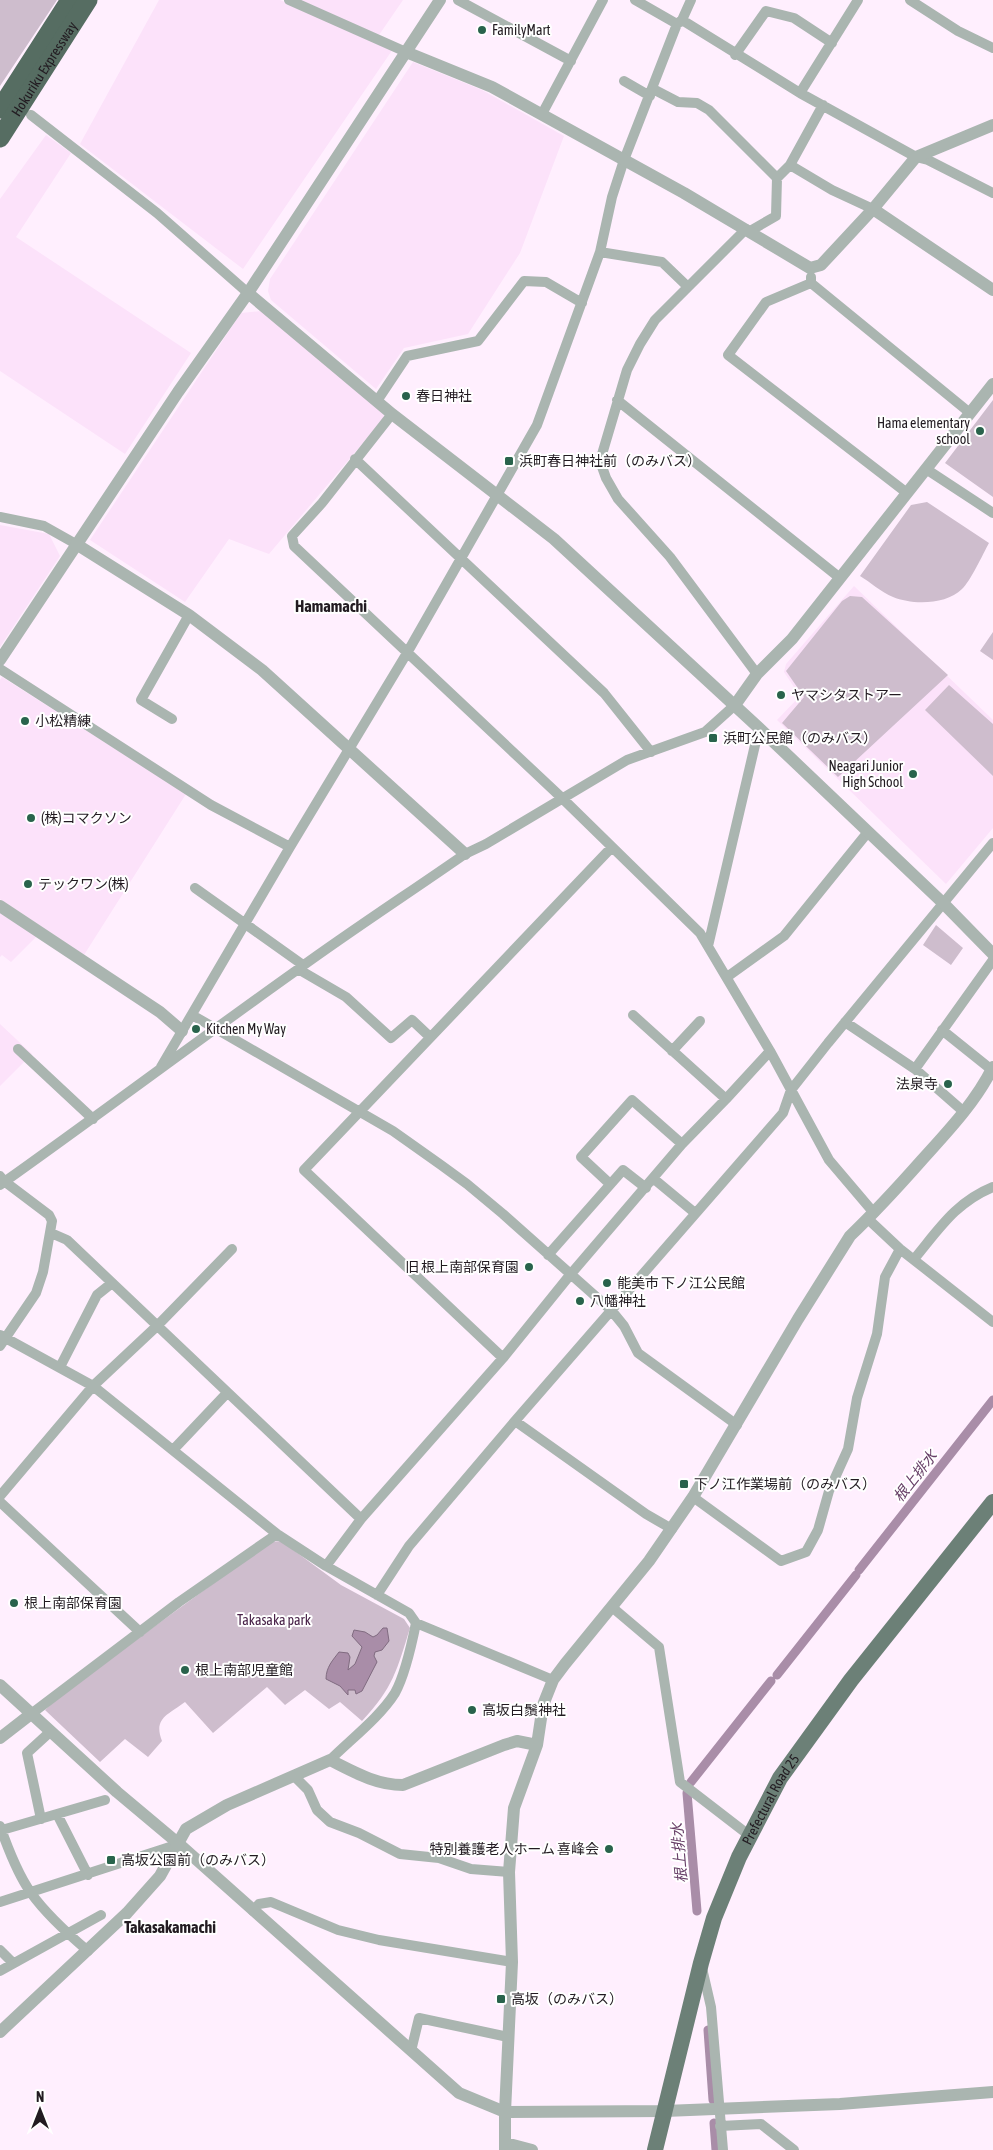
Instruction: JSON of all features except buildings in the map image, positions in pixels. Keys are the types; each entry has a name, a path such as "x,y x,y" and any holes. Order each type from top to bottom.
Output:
{"highway":[{"name":"Hokuriku Expressway","path":"0,110 70,0"},
{"name":"Hokuriku Expressway","path":"0,138 88,0"}],"main road":[{"name":"Prefectural Road 25","path":"655,2150 701,1963 714,1918 739,1857 780,1778 824,1716 905,1611 993,1502"}],"street":[{"path":"289,0 406,52 492,87 748,230 810,268 821,265 873,209 916,157 993,126"},
{"path":"0,660 76,544 248,293 440,0"},
{"path":"458,0 571,61"},
{"path":"542,114 603,0"},
{"path":"635,0 679,22 800,93 916,157 928,160 993,193"},
{"path":"161,1067 407,653 537,425 600,252 612,197 624,160 679,22 691,0"},
{"path":"800,93 858,0"},
{"path":"910,0 958,31 993,48"},
{"path":"736,55 766,11 794,18 832,43"},
{"path":"624,81 678,102 697,103 709,110 776,178 776,216 748,230 687,286 655,320 640,344 627,370 600,460 606,478 618,499 670,557 757,674"},
{"path":"776,178 790,165 823,105"},
{"path":"31,114 157,213 248,293 392,414 554,539 735,705 944,904 993,954"},
{"path":"790,165 832,190 873,209 993,290"},
{"path":"600,252 662,262 687,286"},
{"path":"810,268 811,282 970,413"},
{"path":"377,401 407,356 478,341 524,281 546,282 582,303"},
{"path":"811,282 766,302 728,355 907,493"},
{"path":"553,1680 416,1623 409,1613 326,1566 277,1534 93,1386 60,1367 2,1340 36,1293 51,1233 52,1220 49,1215 1,1181 93,1119 161,1067 300,967 465,854 563,800 627,760 705,732 735,705 757,674 792,639 993,384"},
{"path":"618,400 840,578"},
{"path":"392,414 322,503 292,536 294,546 563,800 700,933 770,1051 829,1160 871,1216 900,1249 915,1258 993,1322"},
{"path":"355,459 604,693 651,752"},
{"path":"926,469 993,513"},
{"path":"0,517 44,526 189,615 262,670 465,854"},
{"path":"172,719 140,700 189,615"},
{"path":"0,669 211,805 290,847"},
{"path":"708,946 759,728"},
{"path":"727,977 784,936 868,832"},
{"path":"377,1595 409,1546 782,1113 791,1090 993,843"},
{"path":"503,1358 304,1170 358,1111 612,847"},
{"path":"195,888 300,967 346,997 391,1038 412,1020 430,1036"},
{"path":"0,906 160,1012 182,1031"},
{"path":"915,1069 993,960"},
{"path":"192,1015 393,1131 467,1184 611,1310 624,1326 638,1353 737,1425"},
{"path":"633,1015 726,1099"},
{"path":"672,1050 700,1021"},
{"path":"845,1022 915,1069 964,1112"},
{"path":"532,2150 505,2147 512,1962 509,1872 514,1808 536,1745 544,1705 553,1680 564,1664 613,1608 672,1529 737,1425 798,1320 850,1236 871,1216 980,1092 992,1068 942,1030"},
{"path":"18,1049 93,1119"},
{"path":"326,1566 361,1519 503,1358 570,1275 682,1144 770,1051"},
{"path":"610,1184 581,1157 632,1100 682,1144"},
{"path":"548,1255 623,1170 646,1188"},
{"path":"654,1179 695,1213"},
{"path":"915,1258 953,1212 980,1193 993,1187"},
{"path":"51,1233 67,1240 361,1519"},
{"path":"0,1496 93,1386 157,1326 232,1249"},
{"path":"693,1497 781,1561 806,1552 818,1530 829,1491 848,1449 856,1398 877,1334 885,1277 900,1249"},
{"path":"60,1367 97,1295 112,1283"},
{"path":"173,1450 227,1393"},
{"path":"515,1421 646,1514 672,1529"},
{"path":"0,1502 140,1632"},
{"path":"0,1738 179,1602 277,1534"},
{"path":"613,1608 659,1647 680,1782 750,1836"},
{"path":"2,2027 88,1951 127,1913 160,1876 186,1829 227,1805 330,1760 379,1711 395,1692 416,1623"},
{"path":"0,1685 116,1792 179,1844 252,1911 459,2093 505,2112 664,2111 840,2104 993,2092"},
{"path":"41,1819 27,1753 50,1732"},
{"path":"330,1760 365,1778 388,1785 403,1785 504,1745 517,1742 536,1745"},
{"path":"294,1776 308,1790 317,1810 330,1822 359,1833 400,1854 439,1858 471,1869 509,1872"},
{"path":"88,1951 68,1933 31,1893 11,1856 1,1828 41,1819 105,1800"},
{"path":"57,1814 88,1875"},
{"path":"0,1902 179,1844"},
{"path":"0,1859 11,1856"},
{"path":"252,1911 259,1904 271,1902 338,1930 371,1938 512,1962"},
{"path":"0,1971 101,1915"},
{"path":"0,1950 13,1963"},
{"path":"701,1963 712,2007 723,2150"},
{"path":"411,2051 419,2018 508,2037"},
{"path":"720,2126 761,2124 794,2150"}],"shaded area":[{"path":"159,0 280,0 393,49 243,269 80,144"},
{"path":"299,0 403,0 379,35"},
{"path":"413,62 482,90 564,136 520,253 468,334 404,348 376,389 271,300 268,291 270,279"},
{"path":"46,135 71,153 16,237 191,353 125,454 0,371 0,199"},
{"path":"262,311 383,408 384,418 269,554 229,539 185,602 90,540 241,313"},
{"path":"0,525 49,534 60,556 0,647"},
{"name":"Neagari Junior High School","path":"854,586 993,720 993,828 946,884 777,720 800,696 784,672 786,664"},
{"path":"2,677 186,794 84,955 0,899 0,680"},
{"path":"0,913 37,936 11,962 2,955 0,957"},
{"path":"0,1024 32,1054 0,1086"},
{"path":"383,1628 387,1628 389,1641 382,1650 375,1652 374,1656 377,1662 362,1691 356,1694 355,1690 348,1690 348,1695 340,1686 326,1679 329,1667 339,1652 348,1653 350,1657 348,1670 355,1664 362,1647 352,1636 354,1630 365,1632 373,1637"}],"green space":[{"path":"0,0 57,0 0,86"},
{"name":"Hama elementary school","path":"993,400 993,497 945,463"},
{"path":"927,502 989,543 969,580 955,594 938,601 929,602 901,600 884,592 860,576 911,505"},
{"path":"850,596 862,597 948,675 838,777 782,723 804,697 786,671 842,601"},
{"path":"993,632 993,660 980,651"},
{"path":"949,685 993,724 993,776 925,710"},
{"path":"936,925 963,948 951,965 923,945"},
{"name":"Takasaka park","path":"281,1541 341,1585 404,1619 410,1628 393,1678 381,1698 362,1721 340,1702 329,1709 305,1690 285,1705 267,1687 213,1733 185,1702 168,1714 161,1722 159,1727 162,1741 148,1757 125,1739 100,1762 45,1710 62,1694 270,1542"}],"waterway":[{"name":"根上排水","path":"859,1570 993,1400"},
{"name":"根上排水","path":"777,1675 856,1575"},
{"name":"根上排水","path":"691,1782 771,1681"},
{"name":"根上排水","path":"687,1793 697,1911"},
{"name":"根上排水","path":"708,2030 713,2100"},
{"name":"根上排水","path":"714,2123 716,2150"}],"place":[{"name":"FamilyMart","path":"482,30"},
{"name":"春日神社","path":"406,396"},
{"name":"Hama elementary school","path":"980,431"},
{"name":"浜町春日神社前（のみバス）","path":"509,461"},
{"name":"ヤマシタストアー","path":"781,695"},
{"name":"小松精練","path":"25,721"},
{"name":"浜町公民館（のみバス）","path":"713,738"},
{"name":"Neagari Junior High School","path":"913,774"},
{"name":"(株)コマクソン","path":"31,818"},
{"name":"テックワン(株)","path":"28,884"},
{"name":"Kitchen My Way","path":"196,1029"},
{"name":"法泉寺","path":"948,1084"},
{"name":"旧 根上南部保育園","path":"529,1267"},
{"name":"能美市 下ノ江公民館","path":"607,1283"},
{"name":"八幡神社","path":"580,1301"},
{"name":"下ノ江作業場前（のみバス）","path":"684,1484"},
{"name":"根上南部保育園","path":"14,1603"},
{"name":"根上南部児童館","path":"185,1670"},
{"name":"高坂白鬚神社","path":"472,1710"},
{"name":"特別養護老人ホーム 喜峰会","path":"609,1849"},
{"name":"高坂公園前（のみバス）","path":"111,1860"},
{"name":"高坂（のみバス）","path":"501,1999"}],"district":[{"name":"Hamamachi","path":"331,606"},
{"name":"Takasakamachi","path":"170,1927"}]}
